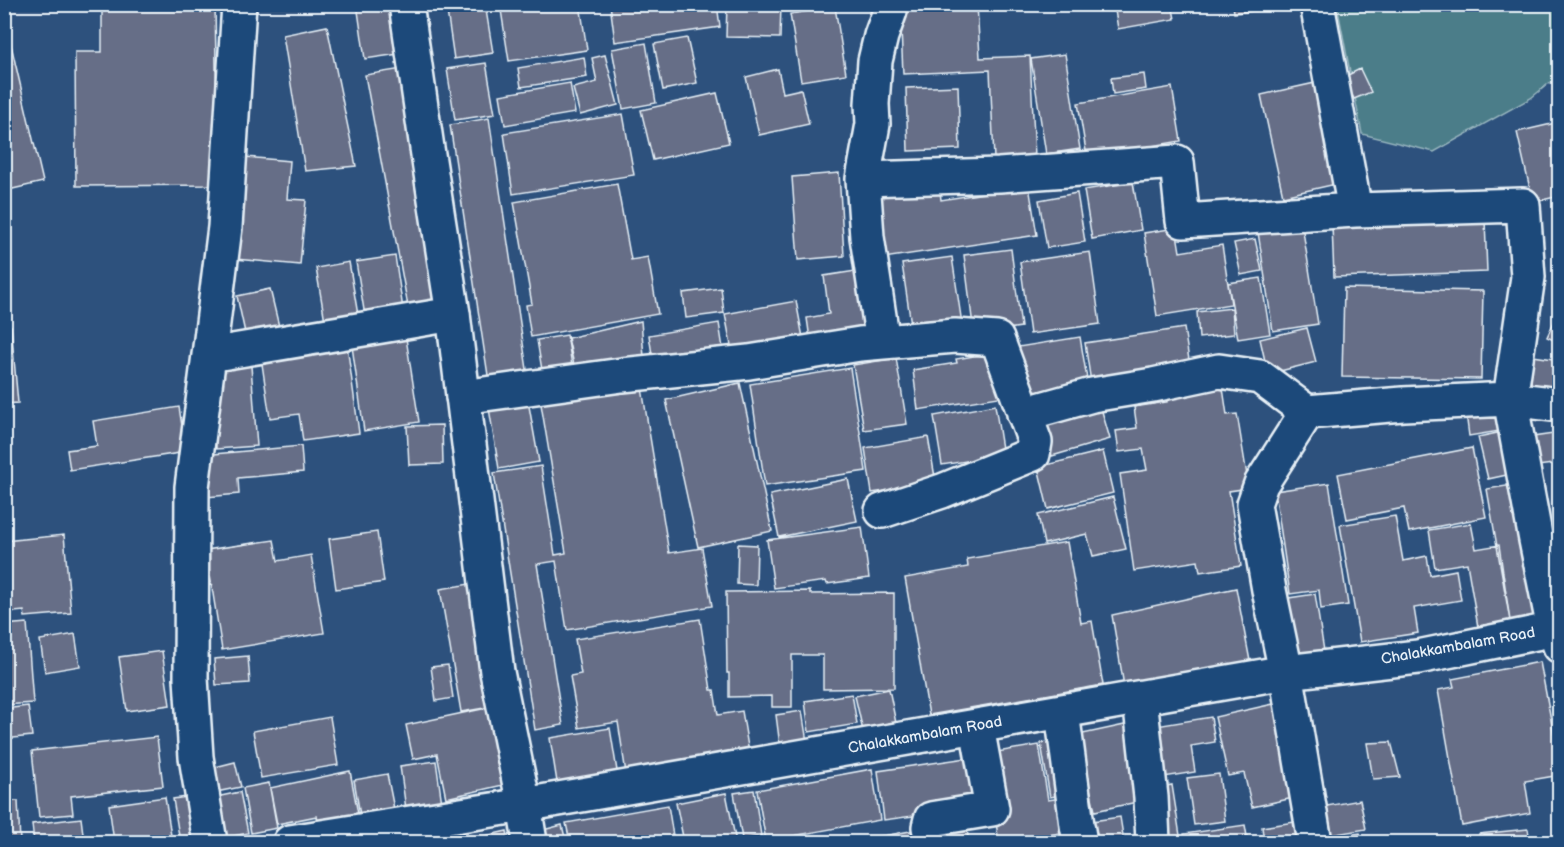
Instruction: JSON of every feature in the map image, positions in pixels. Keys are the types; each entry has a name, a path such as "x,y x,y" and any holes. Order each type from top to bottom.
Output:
{"street":[{"path":"210,843 196,757 191,678 192,487 225,227 239,4"},
{"path":"406,4 453,314 497,672 530,843"},
{"path":"883,342 867,237 863,179 873,124 875,61 890,4"},
{"path":"1317,4 1355,210"},
{"path":"863,179 999,175 1177,162 1183,221 1355,210 1523,205 1528,277 1510,399 1534,528 1558,634"},
{"path":"208,355 453,314"},
{"path":"463,397 622,375 749,362 860,344 955,336 998,339 1035,442 1033,454 942,491 882,511"},
{"path":"1024,414 1092,395 1153,385 1219,370 1260,377 1307,412 1403,404 1510,399 1560,405"},
{"path":"1307,412 1260,484 1254,504 1315,843"},
{"name":"Chalakkambalam Road","path":"290,843 410,825 1286,672 1418,657 1558,634"},
{"path":"1140,699 1151,797 1153,843"},
{"path":"1062,712 1080,843"},
{"path":"932,843 929,827 931,819 992,809 977,727"}],"green space":[{"path":"1337,5 1559,5 1559,75 1531,98 1434,152 1362,134"}],"building":[{"path":"102,4 215,4 218,185 76,186 75,52 102,52"},
{"path":"357,4 398,4 405,53 365,59"},
{"path":"446,4 485,4 493,53 454,59"},
{"path":"539,4 580,4 587,50 509,61 501,10"},
{"path":"610,4 717,4 720,27 615,42"},
{"path":"727,4 781,4 780,38 726,37"},
{"path":"977,4 980,58 1030,56 1035,157 994,159 990,70 903,74 900,6"},
{"path":"1114,4 1172,4 1175,19 1118,29"},
{"path":"1233,4 1287,4 1288,8 1234,13"},
{"path":"835,7 846,74 801,81 790,14"},
{"path":"4,15 43,182 4,191"},
{"path":"327,26 356,166 305,171 283,35"},
{"path":"687,38 697,83 663,90 654,44"},
{"path":"646,43 656,103 623,109 612,49"},
{"path":"1065,54 1080,149 1046,154 1031,59"},
{"path":"605,55 618,105 580,115 573,88 597,82 592,58"},
{"path":"584,57 587,77 521,87 518,68"},
{"path":"486,63 495,114 455,120 447,69"},
{"path":"402,69 446,310 410,317 365,75"},
{"path":"778,69 783,93 801,89 809,124 759,135 746,77"},
{"path":"1360,69 1371,92 1354,99 1344,77"},
{"path":"1144,74 1146,89 1113,94 1111,78"},
{"path":"570,83 575,113 505,125 500,95"},
{"path":"1315,83 1336,184 1283,196 1261,95"},
{"path":"958,86 960,149 908,151 906,88"},
{"path":"1172,87 1181,141 1087,157 1078,103"},
{"path":"717,93 729,143 653,160 641,110"},
{"path":"623,114 634,175 513,194 504,133"},
{"path":"489,118 528,376 489,382 450,125"},
{"path":"1560,122 1560,196 1533,202 1517,132"},
{"path":"245,157 290,161 287,199 306,200 300,265 235,259"},
{"path":"839,173 844,256 798,260 792,177"},
{"path":"1133,182 1141,230 1092,239 1084,190"},
{"path":"939,183 941,200 1029,186 1037,235 884,258 873,193"},
{"path":"617,184 631,260 648,257 658,314 531,337 526,305 532,304 514,202"},
{"path":"1077,193 1085,242 1047,248 1039,200"},
{"path":"1485,220 1487,272 1334,277 1332,225"},
{"path":"1302,225 1318,324 1273,331 1258,232"},
{"path":"1176,228 1180,252 1222,245 1231,304 1157,316 1144,233"},
{"path":"1255,239 1262,271 1241,275 1234,243"},
{"path":"1011,249 1021,327 974,334 964,255"},
{"path":"1090,252 1100,324 1030,334 1020,262"},
{"path":"395,256 404,316 366,322 356,262"},
{"path":"952,257 962,324 912,331 902,264"},
{"path":"349,262 360,327 327,333 316,268"},
{"path":"862,270 871,330 810,339 807,318 829,314 824,276"},
{"path":"1261,278 1270,334 1238,339 1228,283"},
{"path":"721,288 724,313 686,318 683,293"},
{"path":"1344,288 1483,291 1481,379 1342,377"},
{"path":"270,289 281,335 247,342 237,296"},
{"path":"796,301 804,343 733,356 725,314"},
{"path":"1232,308 1234,334 1199,338 1197,312"},
{"path":"1560,309 1560,343 1547,337"},
{"path":"641,321 644,357 576,374 568,338"},
{"path":"719,323 724,355 654,367 649,335"},
{"path":"4,326 11,326 18,403 4,404"},
{"path":"1184,328 1191,373 1092,389 1085,343"},
{"path":"1307,328 1316,362 1268,374 1260,339"},
{"path":"567,335 574,378 544,382 537,340"},
{"path":"1080,337 1088,385 1027,395 1018,347"},
{"path":"406,338 419,422 364,431 352,346"},
{"path":"347,345 359,433 303,441 299,414 270,418 261,357"},
{"path":"998,352 1005,396 918,410 913,370 957,363 956,359"},
{"path":"1533,356 1560,360 1560,387 1531,384"},
{"path":"896,358 907,424 864,430 853,365"},
{"path":"251,366 257,446 216,449 211,368"},
{"path":"850,368 866,471 765,486 750,384"},
{"path":"641,382 669,553 702,548 712,606 567,630 556,561 537,564 563,725 535,730 494,473 541,466 555,555 566,553 540,398"},
{"path":"740,383 772,531 698,547 666,400"},
{"path":"1223,388 1227,415 1237,414 1249,488 1229,491 1241,566 1200,572 1198,561 1134,571 1120,474 1147,470 1143,449 1119,452 1116,431 1137,428 1134,407 1167,402 1166,397"},
{"path":"527,395 539,462 499,469 488,402"},
{"path":"1099,401 1110,439 1052,456 1040,418"},
{"path":"995,405 1003,455 942,465 934,416"},
{"path":"179,407 186,452 70,470 67,450 97,446 93,421"},
{"path":"1503,407 1506,430 1469,436 1466,413"},
{"path":"442,425 443,464 409,465 407,426"},
{"path":"1507,431 1516,473 1488,479 1478,437"},
{"path":"1560,433 1560,463 1538,466 1533,437"},
{"path":"928,437 936,483 872,493 865,448"},
{"path":"301,446 303,472 238,478 239,494 206,497 203,455"},
{"path":"1472,448 1486,517 1409,532 1404,508 1347,519 1338,474"},
{"path":"1103,451 1113,493 1048,509 1038,467"},
{"path":"848,479 857,521 779,537 770,495"},
{"path":"1329,483 1348,605 1321,609 1319,590 1290,594 1275,491"},
{"path":"1519,484 1543,615 1510,621 1487,489"},
{"path":"1113,497 1126,549 1093,556 1087,534 1044,544 1038,515"},
{"path":"1395,516 1403,561 1427,556 1430,575 1456,570 1461,600 1414,608 1418,633 1360,642 1340,525"},
{"path":"1471,523 1476,549 1499,545 1510,621 1478,627 1467,563 1435,568 1429,530"},
{"path":"862,527 869,578 774,588 767,540"},
{"path":"377,532 384,582 336,589 329,539"},
{"path":"64,535 71,613 25,617 24,611 4,613 4,541"},
{"path":"274,540 278,561 311,555 324,633 222,650 206,550"},
{"path":"1067,542 1081,623 1092,621 1103,685 929,715 905,578 968,567 967,559"},
{"path":"738,544 757,545 756,585 737,584"},
{"path":"475,583 496,706 461,712 440,589"},
{"path":"1236,588 1250,661 1124,686 1112,615"},
{"path":"810,591 810,594 894,593 894,688 823,689 823,655 792,655 792,707 772,707 772,696 729,697 726,592"},
{"path":"1315,594 1324,651 1292,656 1282,599"},
{"path":"700,619 711,690 714,690 718,715 742,711 749,753 626,773 618,722 579,728 570,676 581,674 575,639"},
{"path":"27,623 33,703 4,705 4,625"},
{"path":"75,634 80,666 45,672 40,640"},
{"path":"162,651 170,705 127,711 119,657"},
{"path":"248,656 250,683 216,685 214,659"},
{"path":"1540,662 1560,775 1525,781 1530,813 1462,826 1438,690 1454,687 1452,679"},
{"path":"448,665 453,698 436,701 431,667"},
{"path":"889,689 898,733 865,740 855,696"},
{"path":"852,694 857,724 809,732 805,701"},
{"path":"1278,703 1298,797 1252,807 1244,773 1228,776 1215,717"},
{"path":"28,706 32,736 4,739 4,709"},
{"path":"487,708 503,785 446,798 437,754 413,759 406,725"},
{"path":"802,711 807,742 780,746 776,715"},
{"path":"330,717 338,765 261,778 253,731"},
{"path":"1211,717 1215,742 1191,746 1195,772 1158,778 1150,727"},
{"path":"1134,723 1151,799 1095,811 1078,735"},
{"path":"610,728 617,771 557,782 550,738"},
{"path":"157,737 163,786 71,796 73,814 39,817 32,751"},
{"path":"1059,740 1068,794 1050,797 1041,743"},
{"path":"1391,742 1400,777 1373,779 1367,743"},
{"path":"1039,745 1048,800 1062,798 1068,832 999,842 985,754"},
{"path":"4,748 9,791 4,791"},
{"path":"980,756 987,806 884,820 878,771"},
{"path":"436,761 442,804 406,809 400,766"},
{"path":"235,762 241,787 216,792 211,768"},
{"path":"872,769 880,820 766,841 757,790"},
{"path":"350,771 358,814 318,822 317,816 277,824 270,788"},
{"path":"387,774 395,814 361,821 354,780"},
{"path":"1219,774 1225,821 1194,825 1187,778"},
{"path":"269,783 277,828 251,833 243,788"},
{"path":"1172,785 1181,842 1158,842 1150,789"},
{"path":"754,790 761,836 742,839 734,793"},
{"path":"240,792 248,833 224,838 216,797"},
{"path":"726,793 736,842 684,842 676,803"},
{"path":"194,796 201,840 180,842 173,799"},
{"path":"165,797 172,842 114,842 109,805"},
{"path":"1360,800 1366,829 1325,836 1321,807"},
{"path":"4,801 18,801 20,842 4,842"},
{"path":"668,805 674,842 570,842 566,823"},
{"path":"965,817 969,842 935,842"},
{"path":"1120,817 1124,842 1088,842 1085,822"},
{"path":"81,818 84,842 34,842 32,824"},
{"path":"1301,821 1304,842 1264,842 1262,827"},
{"path":"562,825 566,842 545,842 543,830"},
{"path":"1245,825 1248,842 1186,842 1184,834"},
{"path":"1555,827 1560,827 1560,842 1555,842"},
{"path":"927,828 929,842 851,842"},
{"path":"1528,829 1530,842 1480,842 1479,834"},
{"path":"507,831 509,842 477,842 476,838"},
{"path":"1360,833 1362,842 1325,842 1324,839"},
{"path":"472,837 473,842 442,842"}]}
